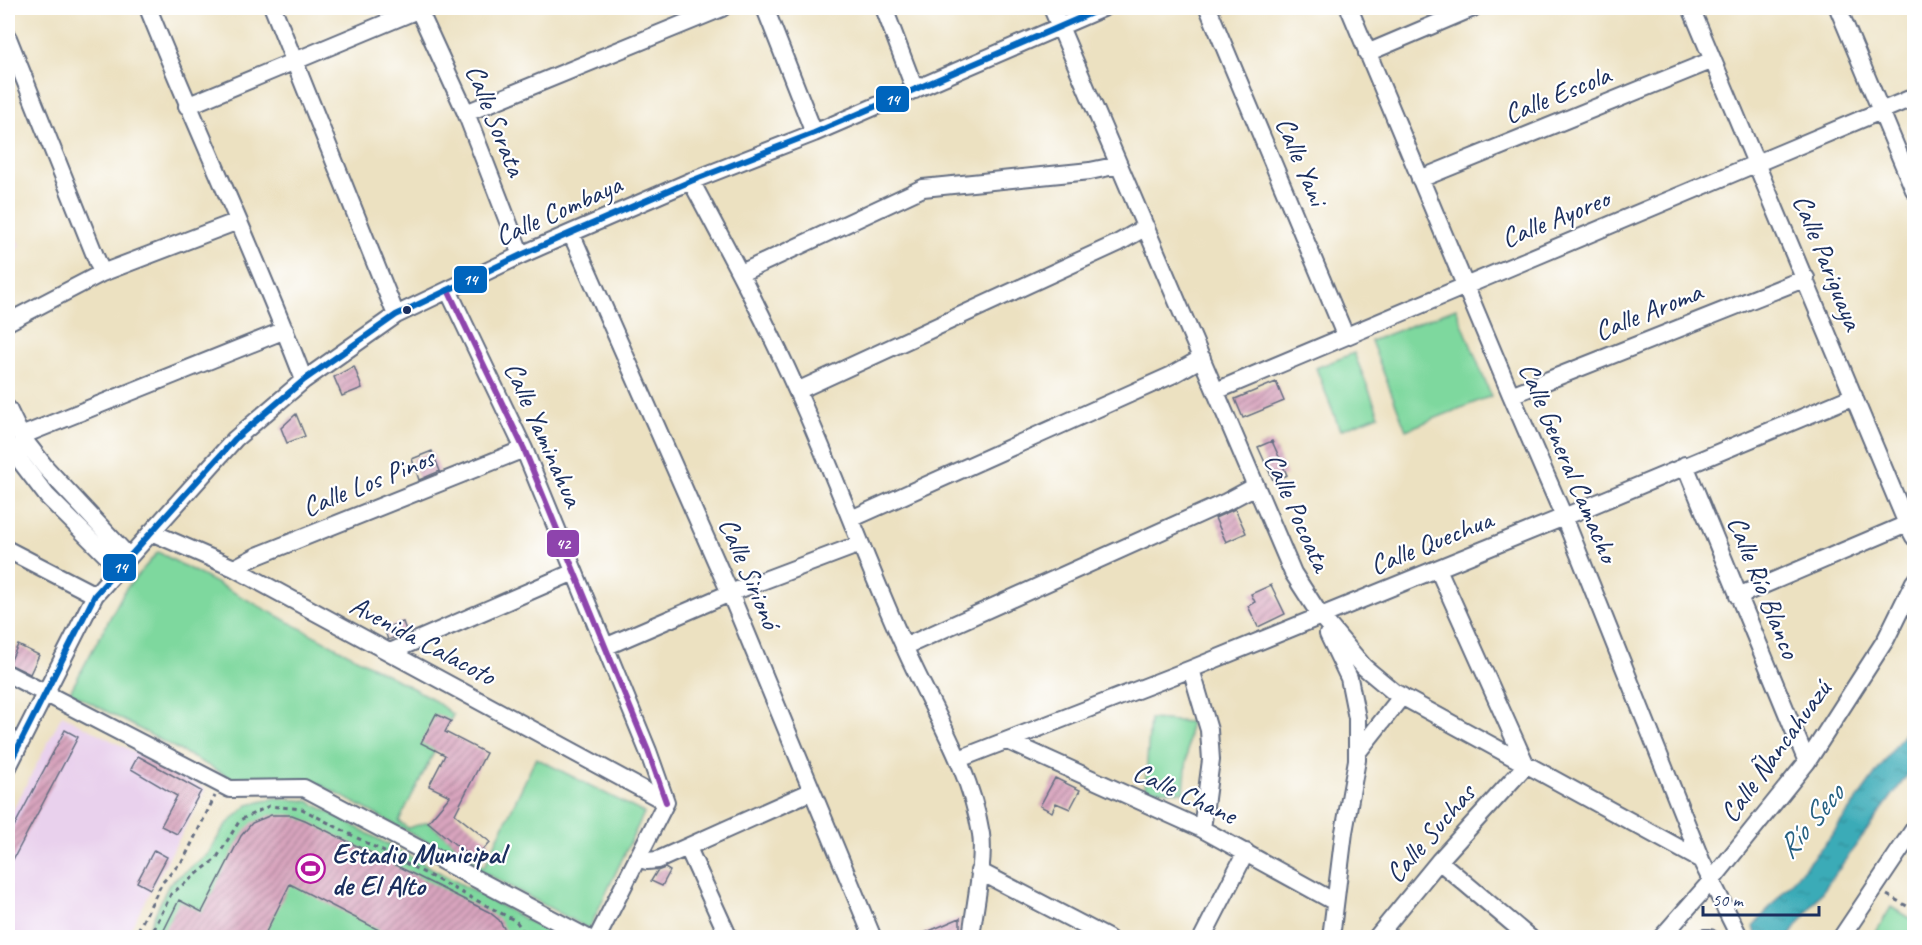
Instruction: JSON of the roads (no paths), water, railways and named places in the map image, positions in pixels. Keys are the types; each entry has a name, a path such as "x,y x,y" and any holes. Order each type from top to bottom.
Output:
{"street":[{"path":"148,8 187,106 285,330 304,380"},
{"path":"273,8 396,315"},
{"path":"187,106 420,8"},
{"name":"Calle Sorata","path":"420,8 466,113 520,255"},
{"path":"466,113 722,8"},
{"path":"765,8 814,133"},
{"path":"884,8 915,90"},
{"name":"Calle Pocoata","path":"1052,8 1293,573 1320,615 1364,667 1402,696 1701,860"},
{"name":"Calle Combaya","path":"8,767 95,595 235,439 304,380 396,315 520,255 691,181 814,133 1103,8"},
{"name":"Calle Yani","path":"1209,8 1345,335"},
{"name":"Calle General Camacho","path":"1349,8 1564,517 1701,860 1738,934"},
{"path":"1368,53 1473,8"},
{"name":"Calle Pariguaya","path":"1692,8 1911,530"},
{"path":"1838,8 1914,190"},
{"path":"8,38 102,273"},
{"name":"Calle Escola","path":"1420,179 1713,60"},
{"name":"Calle Ayoreo","path":"1216,391 1465,284 1758,164 1914,97"},
{"path":"741,273 923,188 1090,171 1119,165"},
{"path":"691,181 741,273 797,391 904,646 959,759 969,786 981,837 971,938"},
{"path":"8,322 102,273 238,221"},
{"path":"797,391 1118,243 1146,227"},
{"name":"Calle Sirionó","path":"571,233 730,593 873,938"},
{"name":"Calle Aroma","path":"1511,395 1806,278"},
{"name":"Calle Yaminahua","path":"448,290 524,449 648,751 666,802"},
{"path":"14,441 285,330"},
{"path":"852,519 1172,375 1202,358"},
{"name":"Calle Quechua","path":"959,759 1191,669 1854,396"},
{"path":"8,409 14,441 46,468 124,562"},
{"name":"Calle Los Pinos","path":"234,568 257,556 524,449"},
{"name":"Calle Río Blanco","path":"1685,465 1807,762"},
{"path":"904,646 1226,502 1256,486"},
{"path":"1738,596 1911,530"},
{"name":"Avenida Calacoto","path":"151,532 234,568 666,802"},
{"path":"605,647 730,593 860,544"},
{"path":"8,550 95,595"},
{"path":"1437,569 1526,765"},
{"path":"390,652 574,572"},
{"name":"Calle Ñancahuazú","path":"1661,938 1712,880 1807,762 1886,639 1914,582"},
{"path":"1320,615 1349,678 1357,718 1357,753 1331,938"},
{"path":"1191,669 1209,730 1211,760 1202,829"},
{"path":"8,674 230,789 304,788 588,938"},
{"path":"1357,753 1402,696"},
{"name":"Calle Chane","path":"1008,741 1202,829 1335,902"},
{"name":"Calle Suchas","path":"1376,938 1439,861 1526,765"},
{"path":"637,858 646,861 658,860 812,791"},
{"path":"597,938 666,802"},
{"path":"1841,938 1914,830"},
{"path":"688,848 729,938"},
{"path":"1202,938 1246,852"},
{"path":"1439,861 1530,938"},
{"path":"979,871 1108,938"},
{"path":"1704,938 1710,938"}],"water":[{"path":"1914,720 1914,766 1789,937 1758,937 1753,927 1828,840"}],"place":[{"name":"Estadio Municipal de El Alto","path":"311,869"}],"water label":[{"name":"Río Seco","path":"1810,821"}]}
